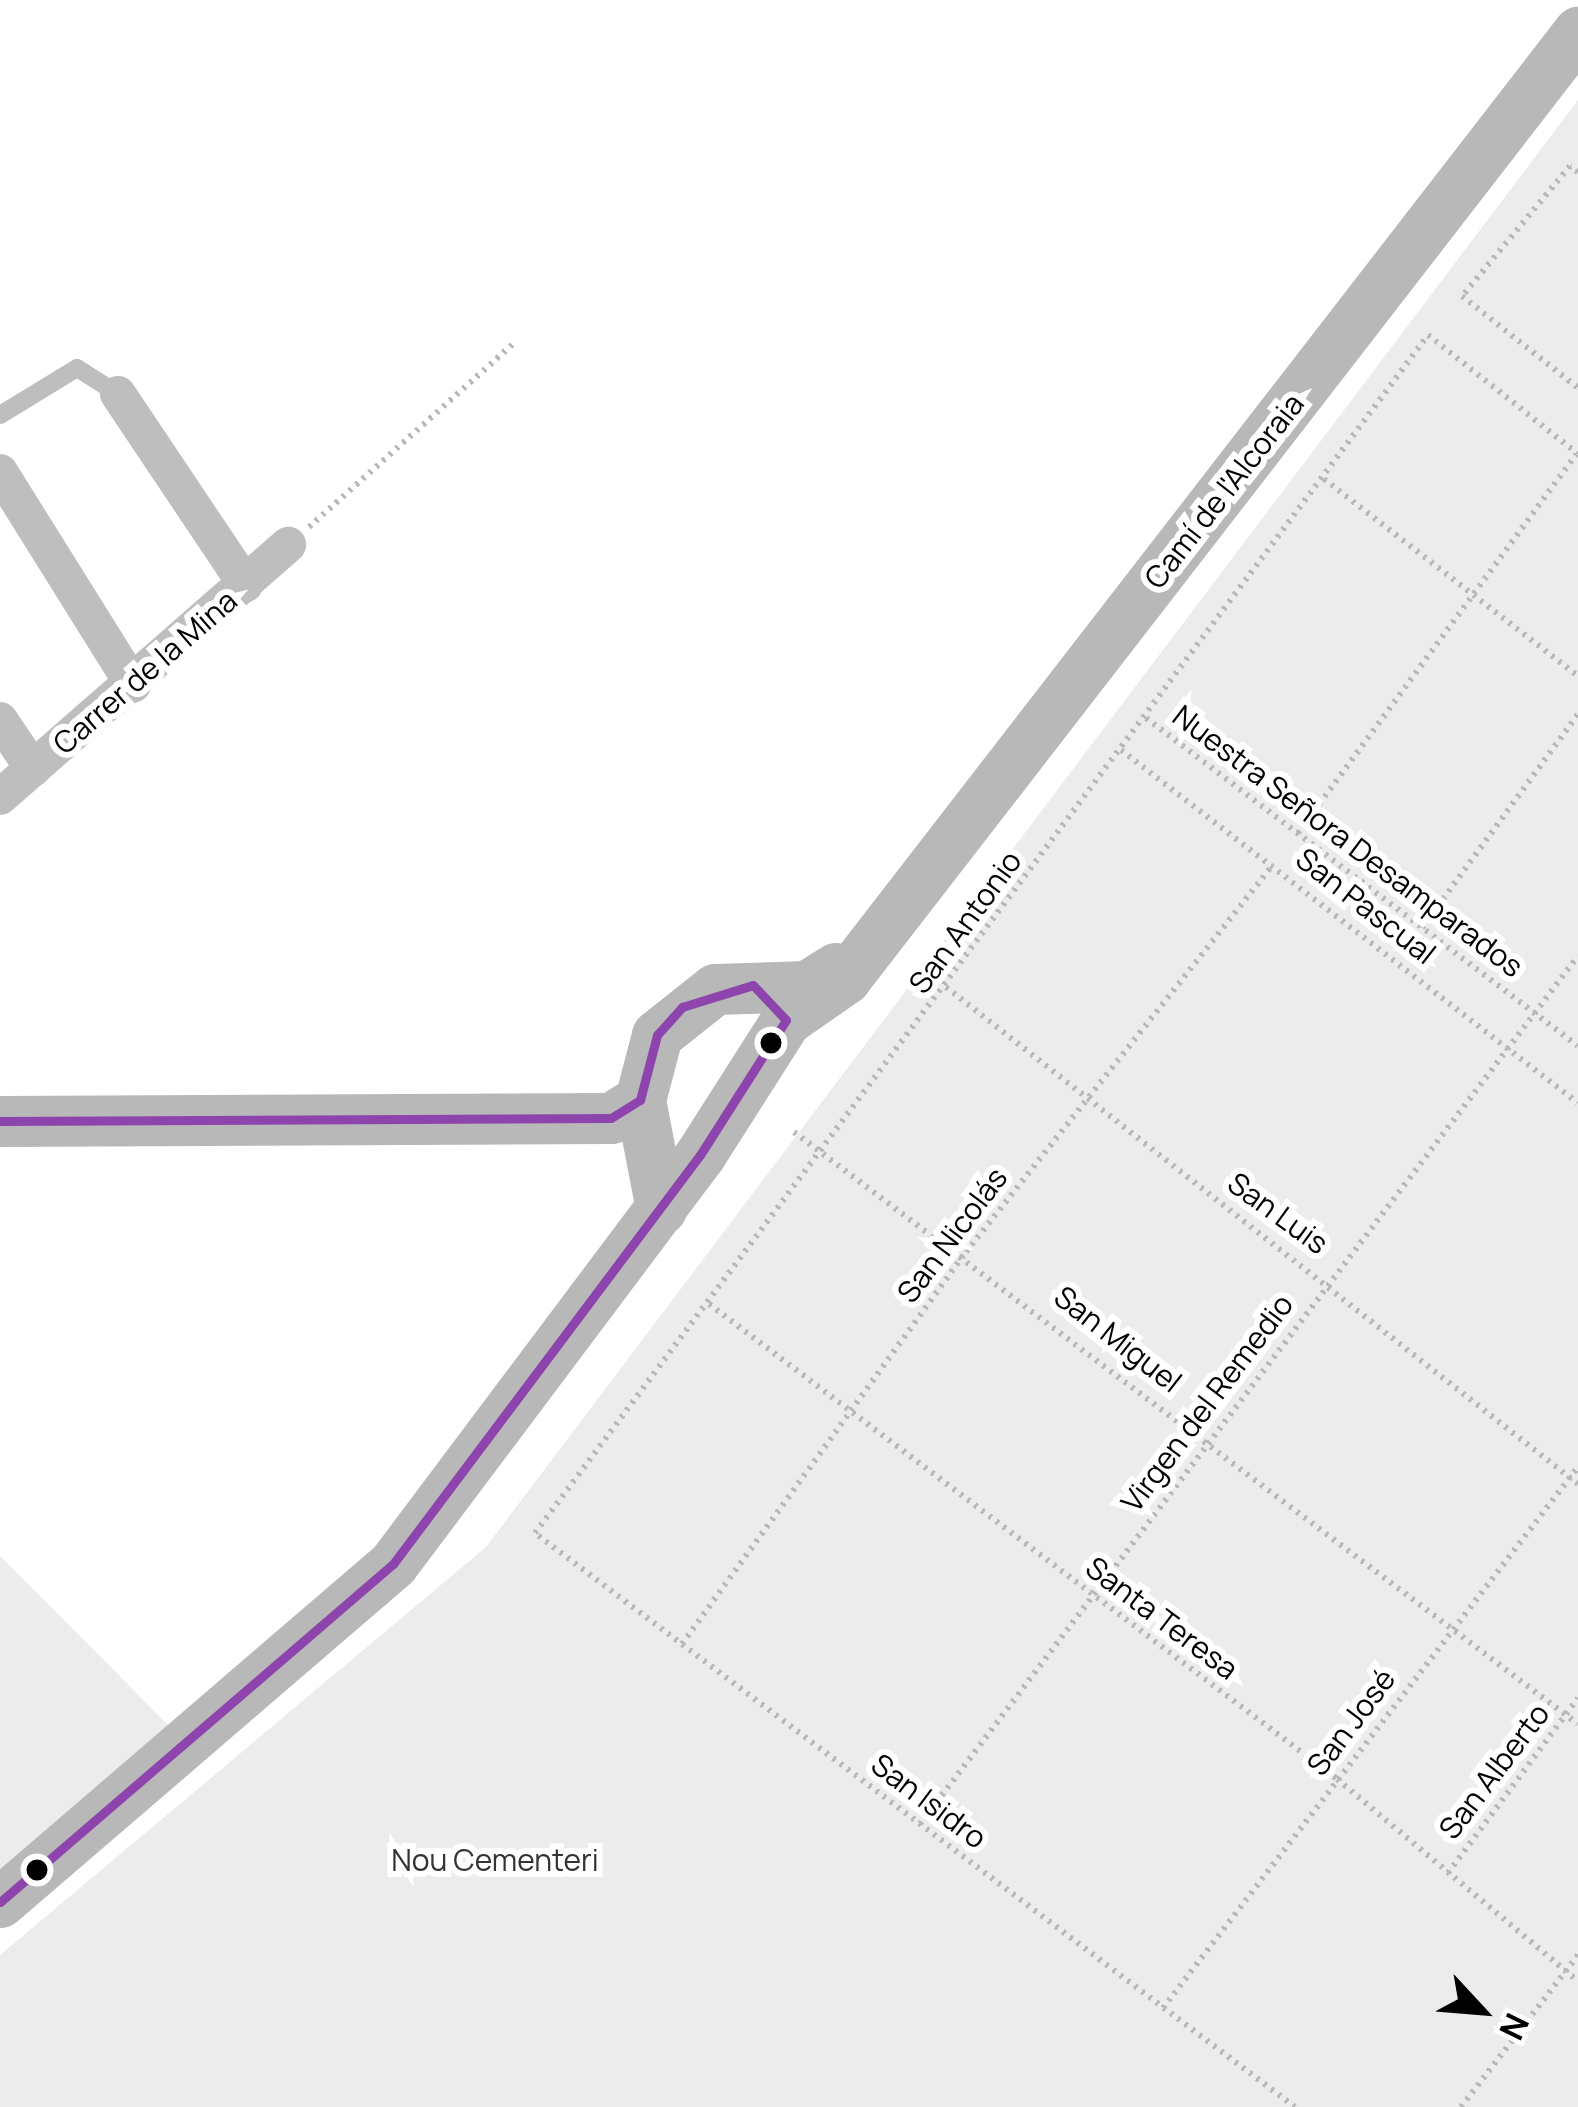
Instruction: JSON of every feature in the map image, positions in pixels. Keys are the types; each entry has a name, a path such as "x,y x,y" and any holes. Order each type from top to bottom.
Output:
{"street":[{"name":"Camí de l'Alcoraia","path":"640,1100 657,1035 682,1006 770,1002 807,986 864,944 1578,32"},
{"path":"118,394 244,584"},
{"path":"0,472 133,685"},
{"name":"Carrer de la Mina","path":"0,797 288,545"},
{"path":"0,720 33,769"},
{"path":"0,1902 393,1564 662,1209 711,1124 770,1002"},
{"path":"640,1100 711,1124"},
{"path":"0,1121 611,1118 640,1100"},
{"path":"640,1100 662,1209"}],"lane":[{"path":"0,415 77,368 118,394"}],"path":[{"path":"1574,169 1462,296 1578,388"},
{"name":"San Antonio","path":"535,1533 824,1152 1428,335 1578,454"},
{"path":"288,545 516,341"},
{"path":"1298,833 1578,454"},
{"path":"1324,479 1578,676"},
{"path":"1422,928 1578,714"},
{"name":"Nuestra Señora Desamparados","path":"1145,718 1578,1046"},
{"name":"San Pascual","path":"1121,750 1578,1103"},
{"name":"San Nicolás","path":"682,1644 966,1252 1274,864"},
{"name":"Virgen del Remedio","path":"920,1824 1578,956"},
{"name":"San Luis","path":"946,987 1084,1103 1331,1281 1578,1484"},
{"name":"San Miguel","path":"794,1132 966,1252 1578,1724"},
{"name":"Santa Teresa","path":"709,1304 848,1415 1337,1780 1578,1982"},
{"name":"San José","path":"1163,2008 1578,1467"},
{"name":"San Isidro","path":"535,1533 1295,2107"},
{"name":"San Alberto","path":"1448,1873 1578,1698"},
{"path":"1461,2107 1578,1955"}],"green space":[{"name":"Nou Cementeri","path":"1578,100 1578,2107 0,2107 0,1955 486,1547"},
{"path":"0,1556 186,1743 0,1902"}],"transit line":[{"path":"0,1121 611,1118 640,1100 657,1035 682,1007 753,985 786,1020"},
{"path":"0,1902 393,1564 700,1155 786,1020"}]}
